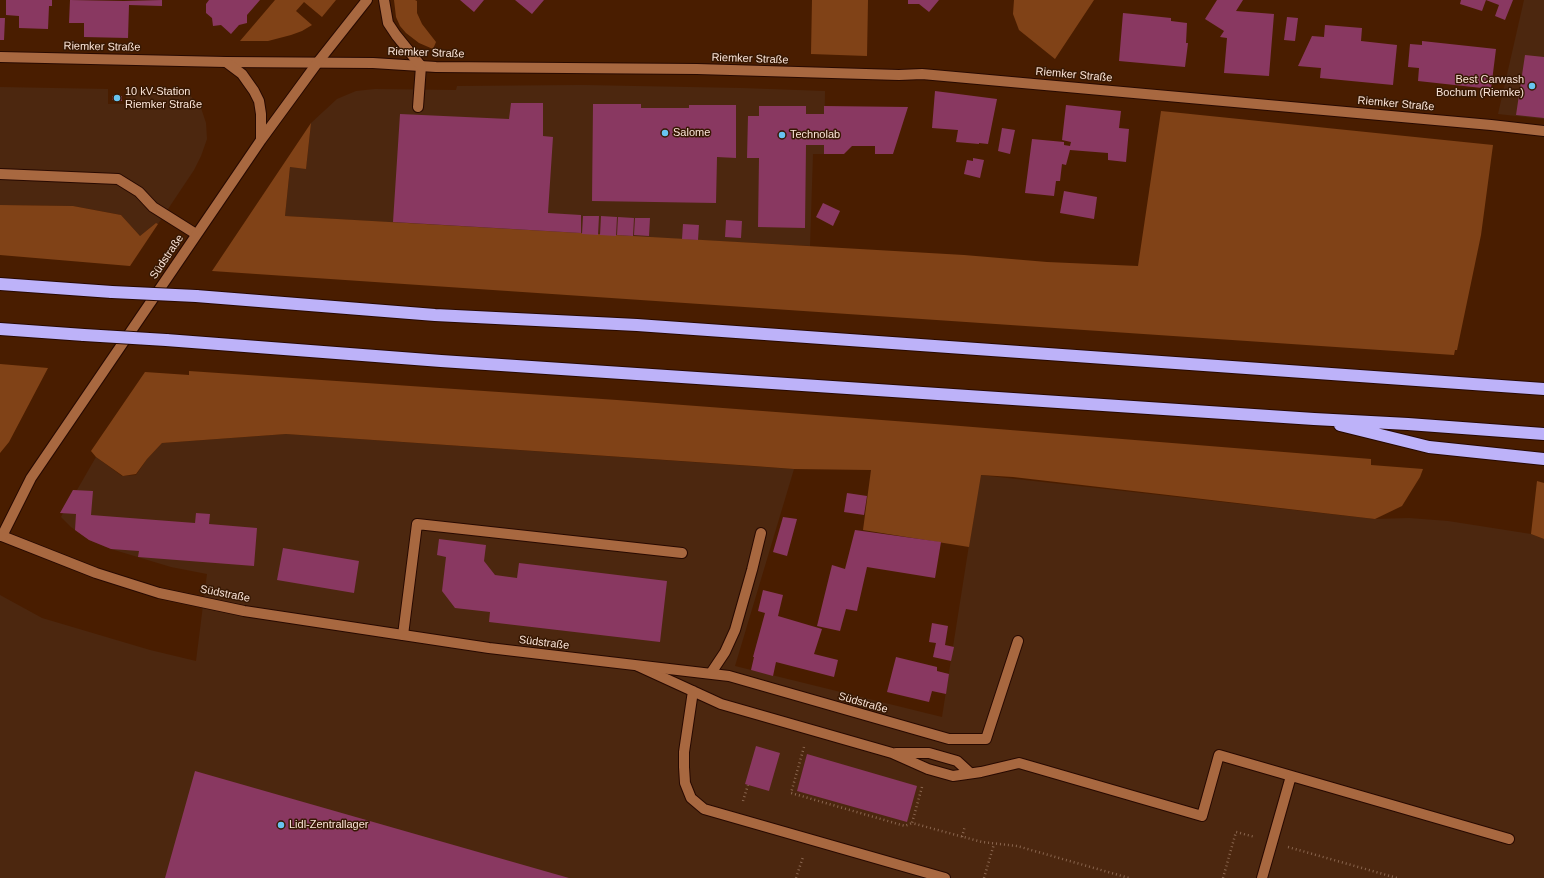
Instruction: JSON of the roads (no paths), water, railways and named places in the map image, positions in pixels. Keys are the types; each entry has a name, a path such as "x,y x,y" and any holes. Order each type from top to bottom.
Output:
{"highway":[{"path":"0,284 196,296 435,315 644,326 1544,389"},
{"path":"0,329 441,361 1544,434"},
{"path":"1314,419 1429,447 1544,459"}],"street":[{"name":"Südstraße","path":"366,0 261,140 196,234 31,478 1,536 96,573 158,593 244,611 489,648 729,676 949,739 986,739 1018,642"},
{"path":"384,0 388,23 396,36 421,66 418,107"},
{"name":"Riemker Straße","path":"0,57 226,62 373,63 421,66 697,69 899,76 922,74 1544,131"},
{"path":"226,62 242,74 259,101 261,114 261,140"},
{"path":"0,174 118,179 139,192 152,207 196,234"},
{"path":"403,635 417,524 682,553"},
{"path":"711,674 725,652 735,630 761,533"},
{"path":"636,665 721,704 892,753 928,769 953,776 1019,764 1202,816 1220,755 1509,838"},
{"path":"693,691 684,760 686,783 691,798 704,809 945,878"},
{"path":"892,753 929,753 957,761 970,773"},
{"path":"1262,878 1291,776"}],"place":[{"name":"Best Carwash Bochum (Riemke)","path":"1532,86"},
{"name":"10 kV-Station Riemker Straße","path":"117,98"},
{"name":"Salome","path":"665,133"},
{"name":"Technolab","path":"782,135"},
{"name":"Lidl-Zentrallager","path":"281,825"}]}
